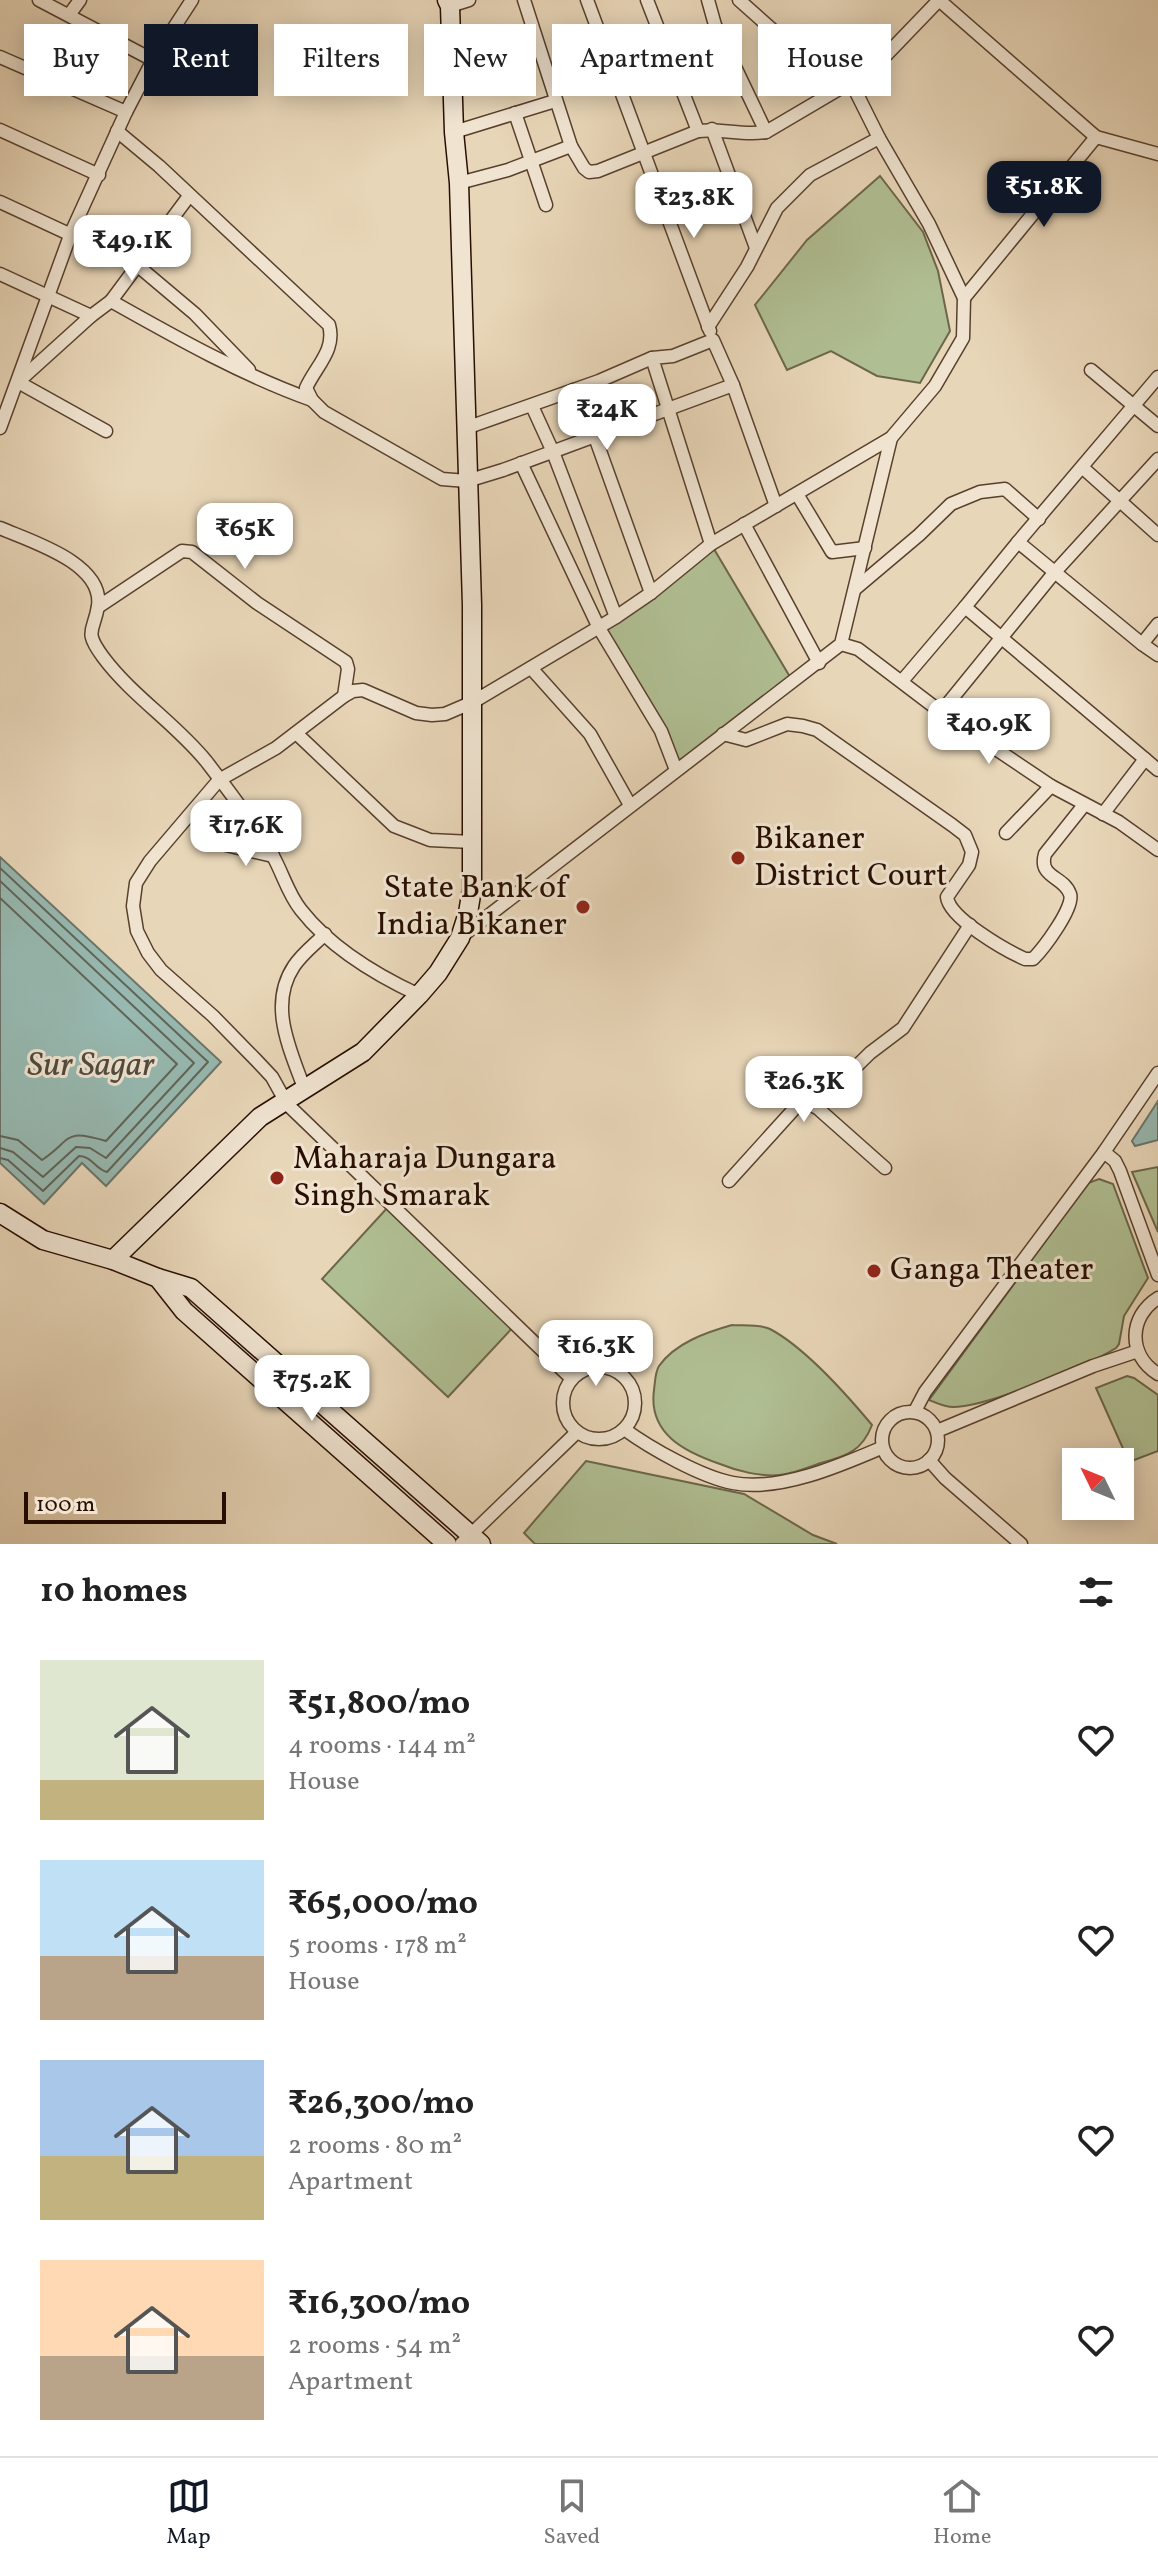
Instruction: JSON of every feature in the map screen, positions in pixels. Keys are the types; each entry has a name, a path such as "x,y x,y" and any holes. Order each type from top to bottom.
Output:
{"street":[{"path":"39,0 144,55"},
{"path":"69,15 80,0"},
{"path":"176,24 192,0"},
{"path":"449,24 448,3 469,0"},
{"path":"524,0 530,24"},
{"path":"587,0 776,506"},
{"path":"647,0 698,131"},
{"path":"708,0 715,25 766,132"},
{"path":"739,0 769,24"},
{"path":"891,50 939,0 1096,137 1158,154"},
{"path":"536,45 571,146 589,172 698,131 766,132 830,96"},
{"path":"0,57 126,112"},
{"path":"0,428 71,233 144,77"},
{"path":"113,1260 260,1117 363,1052 438,973 460,938 468,913 472,889 473,702 459,183 453,96"},
{"path":"572,1379 284,1100 272,1077 257,1061 161,970 137,931 133,906 136,883 150,861 219,780 276,748 344,696 363,690 416,713 432,715 445,714 473,702 616,617 711,544 891,438 935,386 963,338 964,298 929,224 852,96"},
{"path":"454,132 555,101"},
{"path":"515,113 546,205"},
{"path":"712,129 756,248"},
{"path":"0,130 99,175"},
{"path":"117,131 159,166 329,325 332,337 329,347 306,388 312,400 324,412 442,479 467,481 733,385"},
{"path":"964,298 1096,137"},
{"path":"708,327 747,267 777,208 810,175 879,138"},
{"path":"459,183 571,146"},
{"path":"18,382 111,301 189,196"},
{"path":"0,202 138,266 195,314 255,376"},
{"path":"0,274 91,316"},
{"path":"111,301 255,376 312,400"},
{"path":"466,428 532,406 652,358 673,356 713,340"},
{"path":"652,358 711,544"},
{"path":"1091,370 1158,426"},
{"path":"902,681 1158,377"},
{"path":"18,382 106,431"},
{"path":"573,390 595,437 651,593"},
{"path":"532,406 553,452 616,617"},
{"path":"460,938 841,644 891,438"},
{"path":"941,712 1054,573 1158,459"},
{"path":"521,463 599,628 661,731 676,770"},
{"path":"1083,468 1158,535"},
{"path":"855,589 951,504 980,492 1005,489 1039,519"},
{"path":"797,494 832,552 865,548"},
{"path":"744,524 819,663"},
{"path":"0,528 57,553 77,565 91,579 98,593 98,607 90,627 102,656 143,702 205,760 273,856 299,908 325,934 368,968 419,995"},
{"path":"1018,542 1158,655"},
{"path":"98,607 182,551 192,552 257,603 346,662 348,669 344,696"},
{"path":"965,607 1158,770"},
{"path":"1142,644 1158,624"},
{"path":"841,644 858,649 941,712 1051,786 1153,846 1158,829"},
{"path":"531,668 590,734 630,805"},
{"path":"723,734 746,740 787,724 817,730 965,835 972,852 969,865 947,897 947,902 956,915 1025,959 1033,959 1040,953 1070,906 1071,895 1045,869 1045,854 1084,805"},
{"path":"296,733 394,826 430,840 472,842"},
{"path":"1103,814 1145,759"},
{"path":"1006,833 1051,786"},
{"path":"226,845 273,856"},
{"path":"815,1107 870,1053 903,1028 970,925"},
{"path":"304,1088 284,1033 281,1015 283,994 296,963 325,934"},
{"path":"915,1411 925,1392 1104,1152 1158,1073"},
{"path":"729,1181 805,1097 885,1168"},
{"path":"1104,1152 1115,1161 1120,1171 1158,1275"},
{"path":"0,1213 43,1240 113,1260 191,1288 472,1541 577,1432"},
{"path":"158,1278 184,1311 447,1544"},
{"path":"1158,1298 1139,1317 1135,1334 1138,1351 1146,1365 1158,1374"},
{"path":"937,1431 1093,1366 1138,1351"},
{"path":"598,1367 618,1372 633,1389 636,1405 633,1418 624,1429 609,1438 587,1438 577,1432 564,1410 564,1396 572,1379 598,1367"},
{"path":"915,1411 925,1416 937,1431 937,1449 921,1466 909,1469 889,1460 881,1448 884,1429 889,1421 899,1414 915,1411"},
{"path":"624,1429 651,1448 734,1483 780,1483 836,1467 881,1448"},
{"path":"929,1460 945,1478 1021,1544"}],"green space":[{"path":"880,176 923,232 938,271 950,331 920,383 877,376 831,351 787,370 755,305 807,240"},
{"path":"711,544 793,682 676,770 599,628"},
{"path":"1158,1167 1158,1232 1132,1172"},
{"path":"1099,1179 1113,1184 1148,1278 1124,1316 1116,1348 1060,1375 988,1400 953,1407 929,1400 1088,1183"},
{"path":"389,1206 516,1324 448,1397 322,1279"},
{"path":"732,1325 770,1329 797,1347 824,1372 872,1425 858,1447 839,1458 796,1472 765,1475 741,1471 694,1454 672,1439 663,1430 654,1405 658,1368 683,1345"},
{"path":"1127,1376 1158,1395 1158,1451 1134,1460 1134,1448 1123,1448 1096,1388"},
{"path":"586,1461 744,1494 813,1535 837,1544 535,1544 524,1533"}],"water":[{"name":"Sur Sagar","path":"0,857 221,1062 106,1186 82,1163 44,1204 0,1163"},
{"path":"1158,1101 1158,1140 1135,1146 1132,1141"}],"place":[{"name":"Bikaner District Court","path":"738,858"},
{"name":"State Bank of India Bikaner","path":"583,907"},
{"name":"Maharaja Dungara Singh Smarak","path":"277,1178"},
{"name":"Ganga Theater","path":"874,1271"}]}
